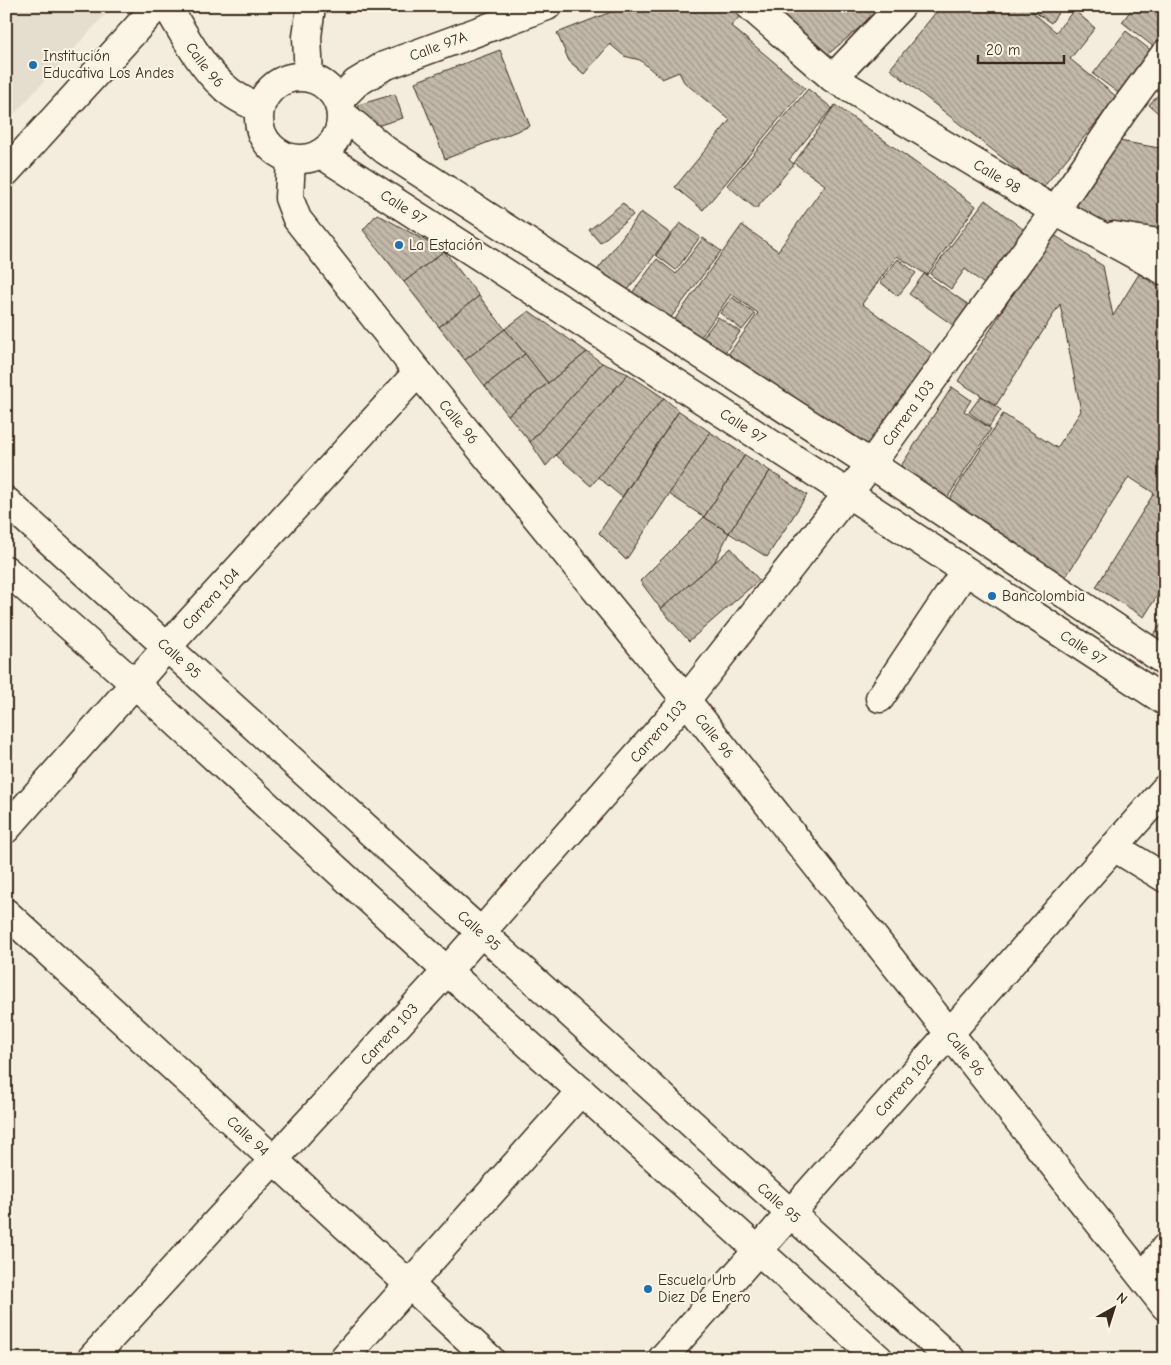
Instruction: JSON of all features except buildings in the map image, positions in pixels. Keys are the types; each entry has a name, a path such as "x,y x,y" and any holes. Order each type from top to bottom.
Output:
{"street":[{"path":"6,172 157,6"},
{"name":"Calle 96","path":"167,6 200,59 222,85 240,99 259,108"},
{"path":"309,77 307,36 310,6"},
{"name":"Calle 97A","path":"340,107 356,83 384,66 547,6"},
{"name":"Calle 98","path":"750,6 832,78 1055,211 1165,271"},
{"path":"832,78 901,6"},
{"name":"Carrera 103","path":"91,1359 447,971 686,700 871,464 1055,211 1123,111 1165,54"},
{"path":"340,107 340,129 334,144 321,154 306,160 290,159 275,152 264,140 258,124 259,108 264,96 272,86 296,76 309,77 326,86 340,107 385,150 871,464 1165,661"},
{"name":"Calle 97","path":"321,154 847,493 1165,701"},
{"name":"Calle 96","path":"290,159 289,198 297,219 418,372 686,700 1165,1306"},
{"path":"1099,234 1165,244"},
{"name":"Carrera 104","path":"6,829 168,647 418,372"},
{"name":"Calle 95","path":"6,501 951,1359"},
{"path":"6,570 135,684 447,971 879,1359"},
{"path":"880,698 965,571"},
{"name":"Carrera 102","path":"662,1359 1165,789"},
{"path":"1114,847 1165,878"},
{"name":"Calle 94","path":"6,913 490,1359"},
{"path":"343,1359 581,1091"},
{"path":"1144,1278 1165,1248"}],"shaded area":[{"name":"Institución Educativa Los Andes","path":"6,6 113,6 6,123"}],"place":[{"name":"Institución Educativa Los Andes","path":"33,65"},
{"name":"La Estación","path":"399,245"},
{"name":"Bancolombia","path":"992,596"},
{"name":"Escuela Urb Diez De Enero","path":"648,1289"}]}
